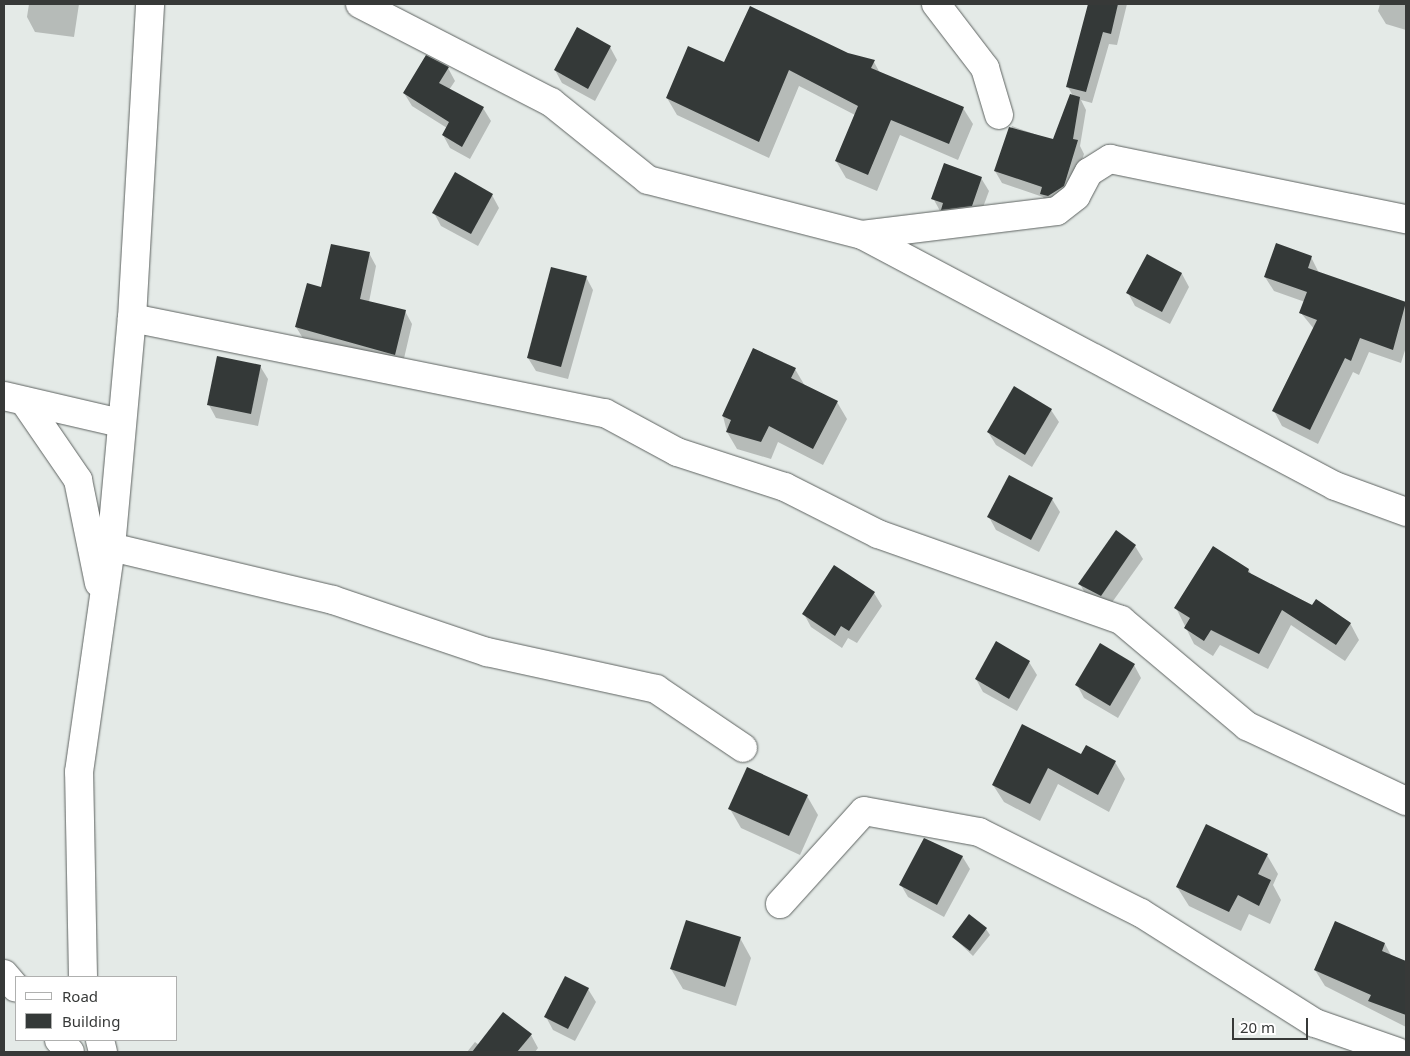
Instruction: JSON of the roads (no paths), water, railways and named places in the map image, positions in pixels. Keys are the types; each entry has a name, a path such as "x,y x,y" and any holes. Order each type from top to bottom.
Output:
{"street":[{"path":"83,976 79,772 102,599 111,547 120,423 132,318 150,4"},
{"path":"360,4 551,102 648,180 862,235 1335,486 1406,512"},
{"path":"936,4 985,68 999,115"},
{"path":"862,235 1058,212 1076,196 1089,172 1110,159 1406,219"},
{"path":"132,318 605,413 677,452 785,487 878,534 1121,620 1247,726 1406,801"},
{"path":"14,398 120,423"},
{"path":"14,398 78,480 102,599"},
{"path":"111,547 333,600 487,652 656,689 744,748"},
{"path":"780,904 864,811 979,832 1141,913 1315,1023 1398,1052"},
{"path":"4,974 15,987"},
{"path":"60,1041 70,1052"}]}
